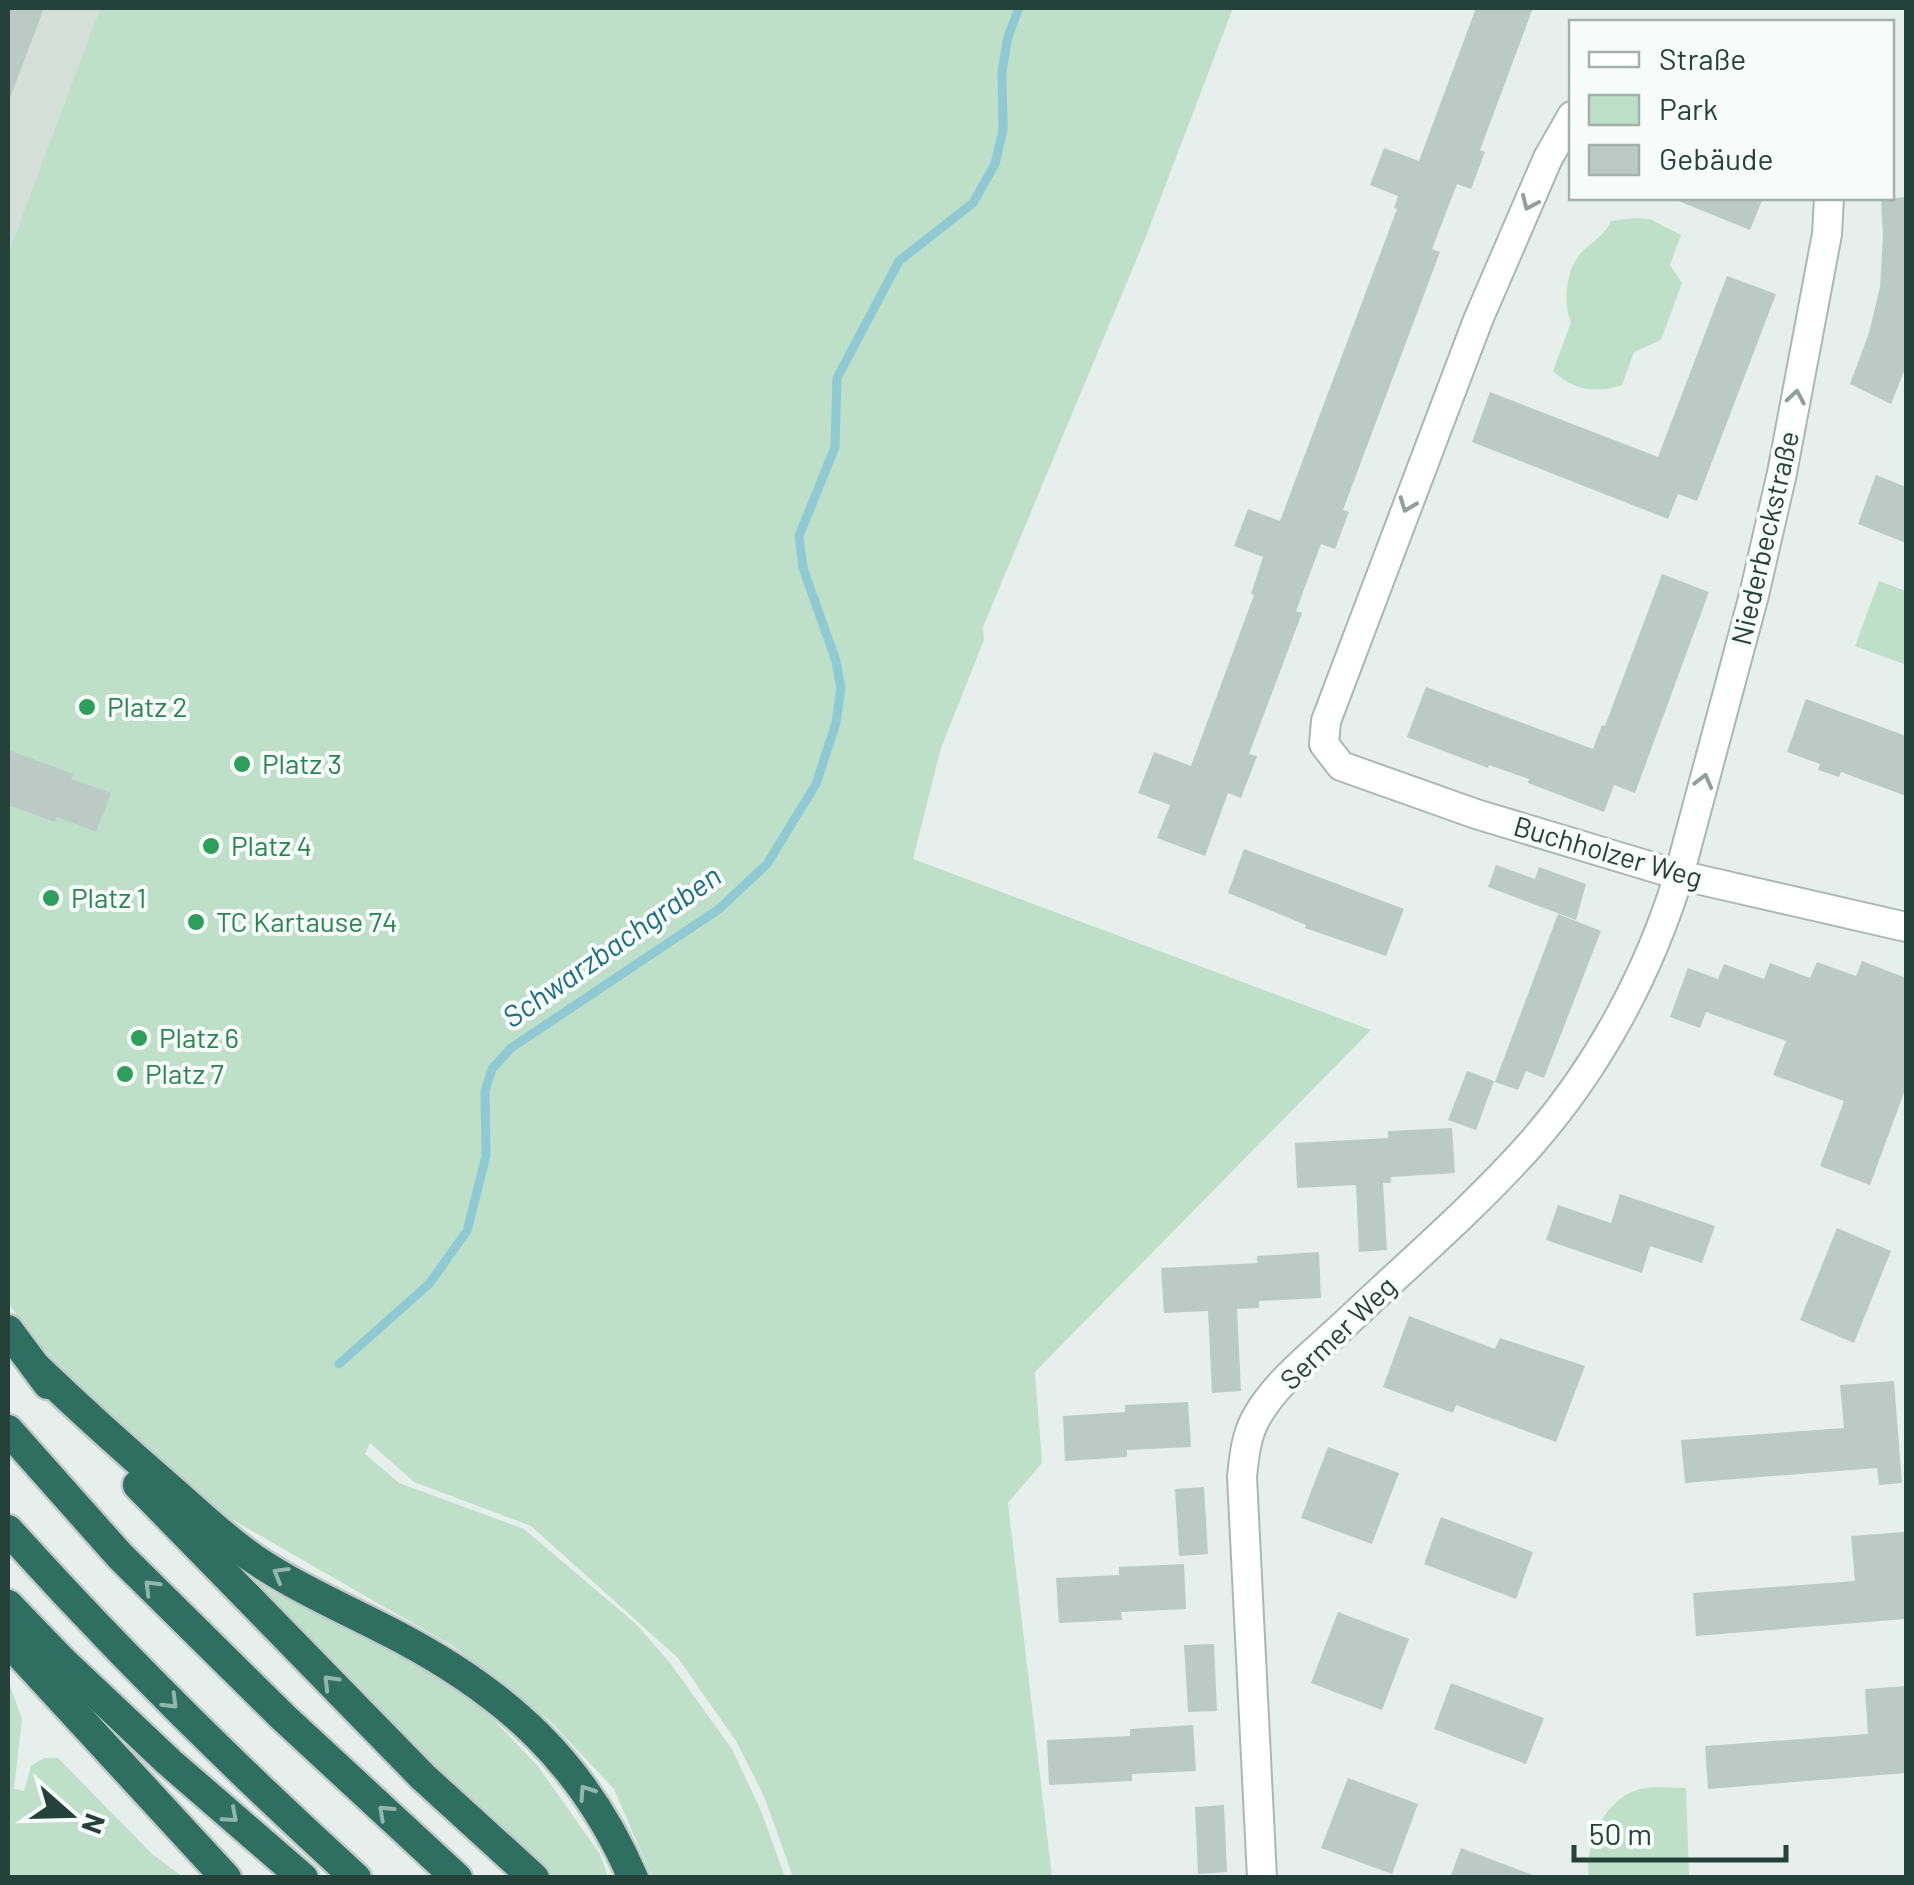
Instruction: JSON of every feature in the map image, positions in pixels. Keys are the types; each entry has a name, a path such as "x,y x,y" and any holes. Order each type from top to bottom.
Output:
{"highway":[{"path":"8,1330 110,1456 422,1777 534,1878"},
{"path":"38,1369 194,1511 252,1557 440,1660 506,1704 536,1730 582,1786 633,1878"},
{"path":"8,1430 120,1556 283,1718 457,1878"},
{"path":"8,1530 74,1604 234,1766 356,1878"},
{"path":"8,1605 169,1762 303,1878"},
{"path":"8,1641 226,1878"}],"street":[{"name":"Buchholzer Weg","path":"1569,121 1548,158 1456,374 1326,721 1324,744 1341,766 1476,814 1679,875 1906,926"},
{"name":"Niederbeckstraße","path":"1679,875 1782,474 1827,234 1829,200"},
{"name":"Sermer Weg","path":"1262,1878 1242,1477 1244,1451 1256,1418 1288,1378 1529,1146 1572,1094 1646,962 1679,875"}],"shaded area":[{"path":"8,8 100,8 8,254"}],"green space":[{"path":"100,8 1233,8 1145,239 983,627 984,640 941,748 913,859 1371,1030 1035,1372 1042,1463 1008,1503 1052,1877 793,1877 764,1796 736,1741 678,1658 531,1526 414,1482 370,1443 365,1454 399,1483 524,1529 636,1624 670,1663 732,1749 761,1811 785,1877 652,1877 614,1789 551,1722 454,1647 226,1516 111,1418 38,1343 8,1303 8,254"},
{"path":"1650,219 1681,235 1670,265 1682,283 1661,340 1634,352 1622,385 1594,390 1577,386 1553,371 1571,322 1566,298 1570,272 1577,258 1611,221"},
{"path":"1879,581 1906,591 1906,665 1855,646"},
{"path":"226,1560 271,1591 395,1653 473,1698 537,1765 600,1854 608,1877 552,1877 422,1761"},
{"path":"8,1680 22,1719 14,1789 24,1791 31,1766 44,1758 58,1758 152,1854 183,1877 8,1877"},
{"path":"1643,1788 1686,1788 1689,1877 1589,1877 1593,1838 1615,1803"}],"building":[{"path":"8,8 44,8 10,98 8,97"},
{"path":"1476,8 1533,8 1480,150 1485,152 1471,189 1457,184 1432,249 1440,252 1343,510 1349,512 1335,549 1321,544 1296,611 1302,613 1249,754 1257,756 1241,798 1228,793 1205,856 1157,838 1170,805 1138,793 1154,752 1191,766 1254,595 1251,594 1263,557 1234,546 1248,509 1280,521 1397,209 1394,208 1398,196 1370,185 1384,148 1419,161"},
{"path":"1906,197 1906,366 1891,404 1850,384 1869,333 1880,287 1881,200"},
{"path":"1676,200 1762,200 1750,230"},
{"path":"1727,276 1776,294 1697,501 1678,494 1668,519 1472,442 1490,392 1658,457"},
{"path":"1876,475 1906,487 1906,543 1858,524"},
{"path":"1662,574 1709,592 1635,793 1614,785 1604,812 1528,783 1529,779 1407,737 1426,687 1593,749"},
{"path":"1806,699 1906,736 1906,796 1841,772 1839,777 1818,770 1820,764 1787,752"},
{"path":"8,750 111,793 96,832 8,805"},
{"path":"1244,849 1404,909 1386,956 1305,928 1306,925 1228,893"},
{"path":"1496,865 1535,879 1539,867 1586,884 1576,920 1488,887"},
{"path":"1558,914 1601,931 1544,1078 1526,1071 1518,1090 1495,1082"},
{"path":"1862,961 1906,978 1906,1087 1870,1185 1820,1166 1844,1101 1773,1075 1786,1041 1706,1012 1700,1028 1670,1017 1688,968 1718,979 1724,964 1764,979 1770,963 1810,978 1817,962 1856,976"},
{"path":"1467,1071 1494,1081 1476,1130 1448,1120"},
{"path":"1452,1128 1455,1173 1391,1177 1391,1183 1383,1183 1387,1250 1359,1252 1356,1185 1297,1188 1295,1143 1388,1138 1388,1131"},
{"path":"1620,1194 1715,1226 1702,1263 1650,1246 1642,1273 1546,1240 1558,1205 1611,1223"},
{"path":"1837,1228 1891,1251 1854,1343 1800,1320"},
{"path":"1319,1252 1321,1298 1259,1301 1259,1308 1237,1309 1241,1391 1212,1393 1208,1311 1164,1313 1161,1268 1257,1263 1257,1256"},
{"path":"1409,1316 1495,1349 1500,1338 1585,1366 1556,1442 1456,1405 1453,1413 1383,1387"},
{"path":"1894,1381 1902,1483 1879,1485 1877,1468 1685,1483 1681,1440 1844,1428 1840,1385"},
{"path":"1188,1402 1191,1447 1127,1450 1127,1457 1065,1461 1063,1416 1125,1412 1125,1405"},
{"path":"1328,1447 1399,1473 1372,1544 1301,1518"},
{"path":"1204,1487 1208,1554 1179,1556 1175,1489"},
{"path":"1441,1517 1533,1552 1516,1599 1424,1564"},
{"path":"1904,1532 1906,1619 1696,1636 1693,1593 1855,1581 1851,1536"},
{"path":"1184,1564 1186,1609 1121,1612 1122,1620 1059,1623 1056,1578 1119,1575 1119,1567"},
{"path":"1338,1612 1409,1639 1382,1710 1311,1683"},
{"path":"1214,1644 1217,1711 1188,1712 1184,1645"},
{"path":"1451,1683 1544,1718 1526,1764 1434,1729"},
{"path":"1906,1686 1906,1773 1708,1789 1705,1746 1868,1734 1865,1689"},
{"path":"1193,1725 1196,1771 1132,1774 1132,1781 1049,1785 1047,1740 1130,1736 1130,1729"},
{"path":"1348,1778 1418,1804 1392,1874 1321,1848"},
{"path":"1224,1805 1227,1872 1198,1874 1195,1807"},
{"path":"1461,1848 1533,1875 1533,1878 1450,1878"}],"waterway":[{"name":"Schwarzbachgraben","path":"339,1364 429,1284 467,1231 486,1156 485,1091 492,1069 511,1048 719,909 767,864 816,784 836,723 841,688 836,661 803,568 799,536 835,447 837,378 899,261 973,203 995,164 1003,130 1002,71 1008,37 1019,8"}],"place":[{"name":"Platz 2","path":"87,707"},
{"name":"Platz 3","path":"242,764"},
{"name":"Platz 4","path":"211,846"},
{"name":"Platz 1","path":"51,898"},
{"name":"TC Kartause 74","path":"196,922"},
{"name":"Platz 6","path":"139,1038"},
{"name":"Platz 7","path":"125,1074"}]}
